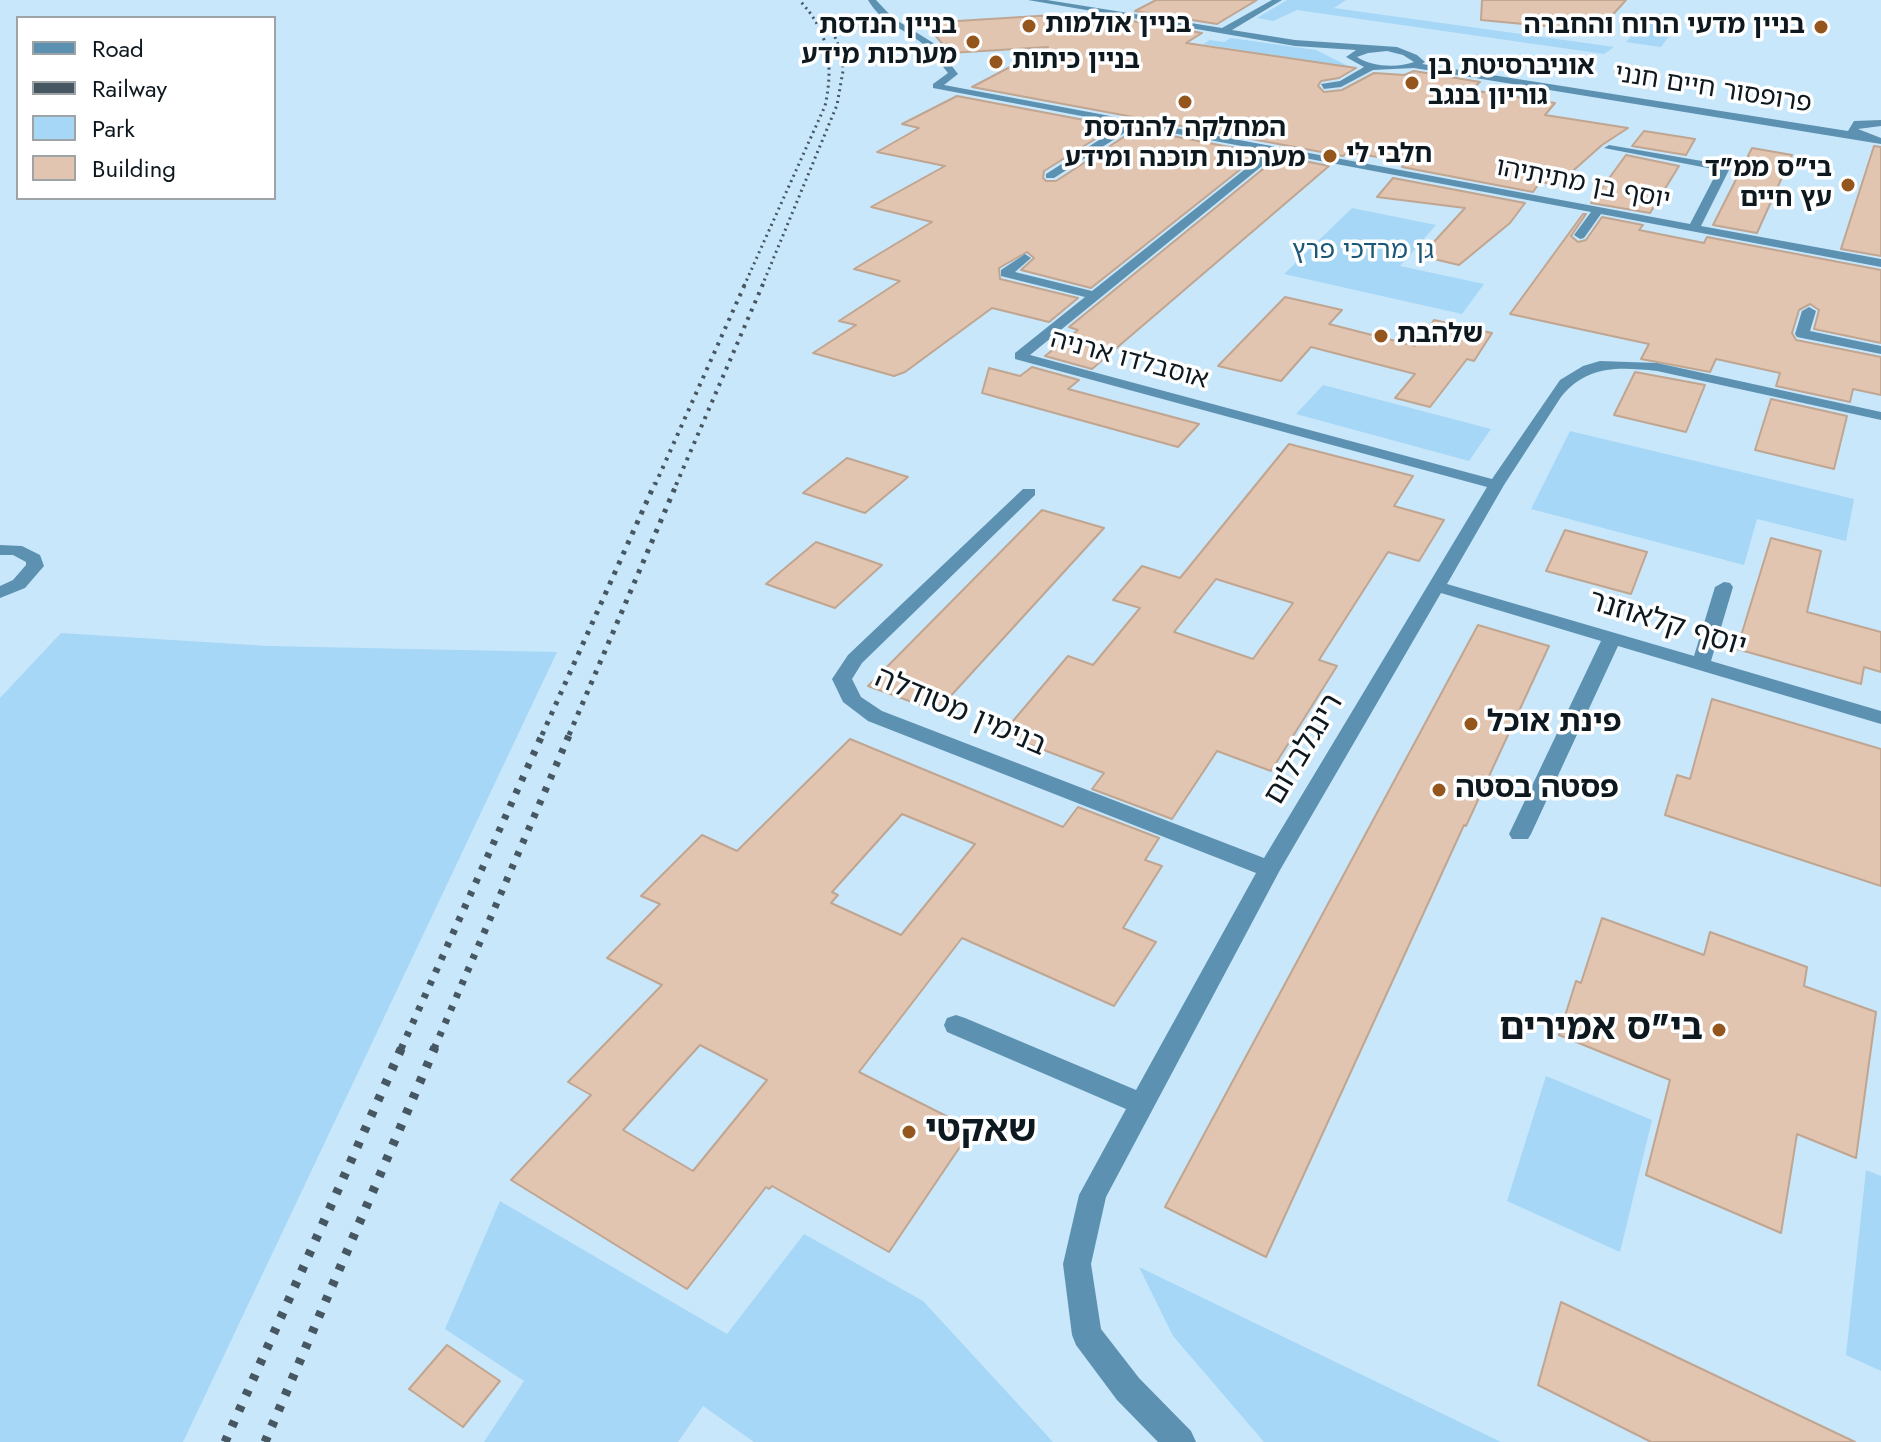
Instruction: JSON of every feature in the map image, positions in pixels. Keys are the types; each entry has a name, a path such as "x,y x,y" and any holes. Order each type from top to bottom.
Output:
{"street":[{"name":"יוסף בן מתיתיהו","path":"872,0 899,29 925,41 940,55 953,74 936,86 1881,263"},
{"path":"1032,0 1295,43 1406,53 1418,64"},
{"path":"1224,31 1278,0"},
{"path":"1295,43 1372,67 1418,64"},
{"path":"1353,60 1354,54 1374,49"},
{"name":"פרופסור חיים חנני","path":"1418,64 1857,131"},
{"path":"1324,86 1336,87 1372,67"},
{"path":"1050,176 1133,123"},
{"path":"1881,123 1858,123 1857,131 1881,141"},
{"path":"1609,148 1725,168 1694,228"},
{"name":"אוסבלדו ארניה","path":"1276,150 1020,356 1496,485"},
{"path":"1580,235 1598,210"},
{"path":"1025,258 1005,273 1095,296"},
{"path":"1809,311 1802,334 1881,350"},
{"name":"רינגלבלום","path":"1180,1442 1128,1389 1087,1335 1077,1264 1093,1195 1269,869 1496,485 1564,381 1580,370 1601,364 1657,367 1881,416"},
{"name":"בנימין מטודלה","path":"1029,492 855,659 842,679 844,691 853,704 875,716 1269,869"},
{"path":"0,550 27,553 34,559 35,566 19,584 0,593"},
{"name":"יוסף קלאוזנר","path":"1436,586 1881,718"},
{"path":"1701,664 1724,587"},
{"path":"1520,834 1612,638"},
{"path":"956,1025 1142,1104"}],"green space":[{"path":"1287,0 1346,0 1334,8 1614,47 1604,54 1297,10 1273,21 1257,18"},
{"path":"1645,21 1677,25 1661,47 1626,42"},
{"path":"1231,38 1316,50 1352,68 1203,44 1210,40 1224,42"},
{"name":"גן מרדכי פרץ","path":"1352,208 1436,225 1400,266 1484,284 1462,314 1284,274"},
{"path":"1323,385 1491,429 1469,461 1296,414"},
{"path":"1570,431 1854,499 1846,541 1757,519 1744,565 1531,509"},
{"path":"61,633 268,646 557,652 183,1442 0,1442 0,698"},
{"path":"1546,1076 1652,1120 1620,1252 1507,1201"},
{"path":"1866,1170 1881,1176 1881,1371 1846,1355"},
{"path":"500,1201 727,1334 804,1234 923,1301 1053,1442 754,1442 703,1406 678,1442 484,1442 524,1381 445,1329"},
{"path":"1139,1267 1501,1442 1264,1442 1173,1336"}],"building":[{"path":"1156,0 1257,0 1217,24 1135,11"},
{"path":"1482,0 1626,0 1598,31 1481,20"},
{"path":"1054,15 1071,35 1088,26 1108,25 1120,19 1202,33 1186,43 1356,68 1339,78 1321,81 1318,86 1324,92 1342,90 1374,73 1404,75 1414,71 1480,82 1471,90 1555,103 1545,115 1628,128 1602,145 1557,185 1540,182 1533,192 1402,167 1407,162 1348,152 1343,156 972,87 1048,47 950,53 925,23"},
{"path":"957,96 1116,126 1044,171 1046,181 1056,181 1136,129 1261,153 1091,288 1021,270 1034,258 1027,252 999,268 1000,279 1078,298 1049,322 992,308 905,372 894,376 813,353 856,325 839,321 900,281 854,269 932,222 871,207 945,166 877,152 919,128 902,124"},
{"path":"1644,131 1695,139 1686,155 1632,146"},
{"path":"1874,146 1881,147 1881,256 1841,249"},
{"path":"1752,148 1792,155 1757,233 1713,225"},
{"path":"1626,155 1679,166 1650,213 1591,203"},
{"path":"1279,156 1329,166 1092,369 1045,356 1078,330 1069,327"},
{"path":"1393,178 1525,203 1510,223 1459,265 1421,256 1465,208 1377,197"},
{"path":"1586,214 1571,236 1578,242 1586,240 1602,217 1643,225 1639,230 1704,243 1707,237 1881,270 1881,343 1814,329 1819,310 1810,304 1799,310 1792,333 1796,340 1881,357 1881,395 1853,389 1850,402 1776,386 1780,373 1716,359 1710,372 1641,359 1649,344 1510,314"},
{"path":"1285,297 1342,310 1329,324 1415,346 1434,320 1492,333 1474,361 1467,359 1430,407 1395,398 1415,374 1311,347 1281,381 1218,366"},
{"path":"1032,367 1079,380 1068,389 1199,424 1178,447 982,393 989,368 1020,376"},
{"path":"1635,372 1705,385 1686,432 1614,415"},
{"path":"1771,399 1847,416 1834,469 1755,450"},
{"path":"1289,444 1413,476 1394,506 1444,520 1419,561 1388,552 1319,660 1337,666 1271,771 1217,751 1172,819 1092,789 1104,773 1002,734 1068,656 1093,665 1140,608 1113,600 1142,566 1180,578","holes":["1216,579 1293,603 1253,659 1174,632"]},
{"path":"847,458 908,477 865,513 803,493"},
{"path":"1042,510 1104,528 937,711 868,686"},
{"path":"1565,530 1647,552 1631,594 1546,571"},
{"path":"1771,538 1821,551 1807,612 1881,632 1881,672 1864,667 1861,684 1737,649"},
{"path":"816,542 882,565 835,608 766,584"},
{"path":"1478,625 1549,646 1266,1257 1165,1207"},
{"path":"1712,699 1881,749 1881,886 1665,815 1677,775 1690,779"},
{"path":"850,739 1063,827 1078,807 1159,838 1145,860 1162,866 1123,928 1156,942 1114,1006 962,938 859,1072 972,1129 889,1252 772,1186 769,1189 766,1187 687,1289 511,1180 591,1095 568,1082 662,985 607,958 660,904 641,896 702,835 737,851","holes":["902,814 975,844 901,935 831,903 838,895 832,892","700,1045 767,1080 693,1171 623,1130"]},
{"path":"1602,918 1704,955 1710,932 1807,967 1804,986 1876,1012 1856,1158 1797,1134 1781,1233 1646,1175 1670,1080 1559,1035 1576,981 1581,983"},
{"path":"1561,1302 1855,1442 1651,1442 1538,1385"},
{"path":"447,1345 500,1381 463,1427 409,1389"}],"railway":[{"path":"744,286 825,106 828,91 829,63 823,36 799,0"},
{"path":"762,286 837,105 843,71 842,54 828,20"},
{"path":"655,485 745,284"},
{"path":"676,485 763,284"},
{"path":"542,735 655,483"},
{"path":"569,735 677,483"},
{"path":"401,1049 543,733"},
{"path":"434,1049 570,733"},
{"path":"225,1442 402,1047"},
{"path":"265,1442 435,1047"}],"place":[{"name":"בניין אולמות","path":"1029,26"},
{"name":"בניין מדעי הרוח והחברה","path":"1821,27"},
{"name":"בניין הנדסת מערכות מידע","path":"973,42"},
{"name":"בניין כיתות","path":"996,62"},
{"name":"אוניברסיטת בן גוריון בנגב","path":"1412,83"},
{"name":"המחלקה להנדסת מערכות תוכנה ומידע","path":"1185,102"},
{"name":"חלבי לי","path":"1330,156"},
{"name":"בי\"ס ממ\"ד עץ חיים","path":"1848,185"},
{"name":"שלהבת","path":"1381,336"},
{"name":"פינת אוכל","path":"1471,724"},
{"name":"פסטה בסטה","path":"1439,790"},
{"name":"בי\"ס אמירים","path":"1719,1030"},
{"name":"שאקטי","path":"909,1132"}]}
